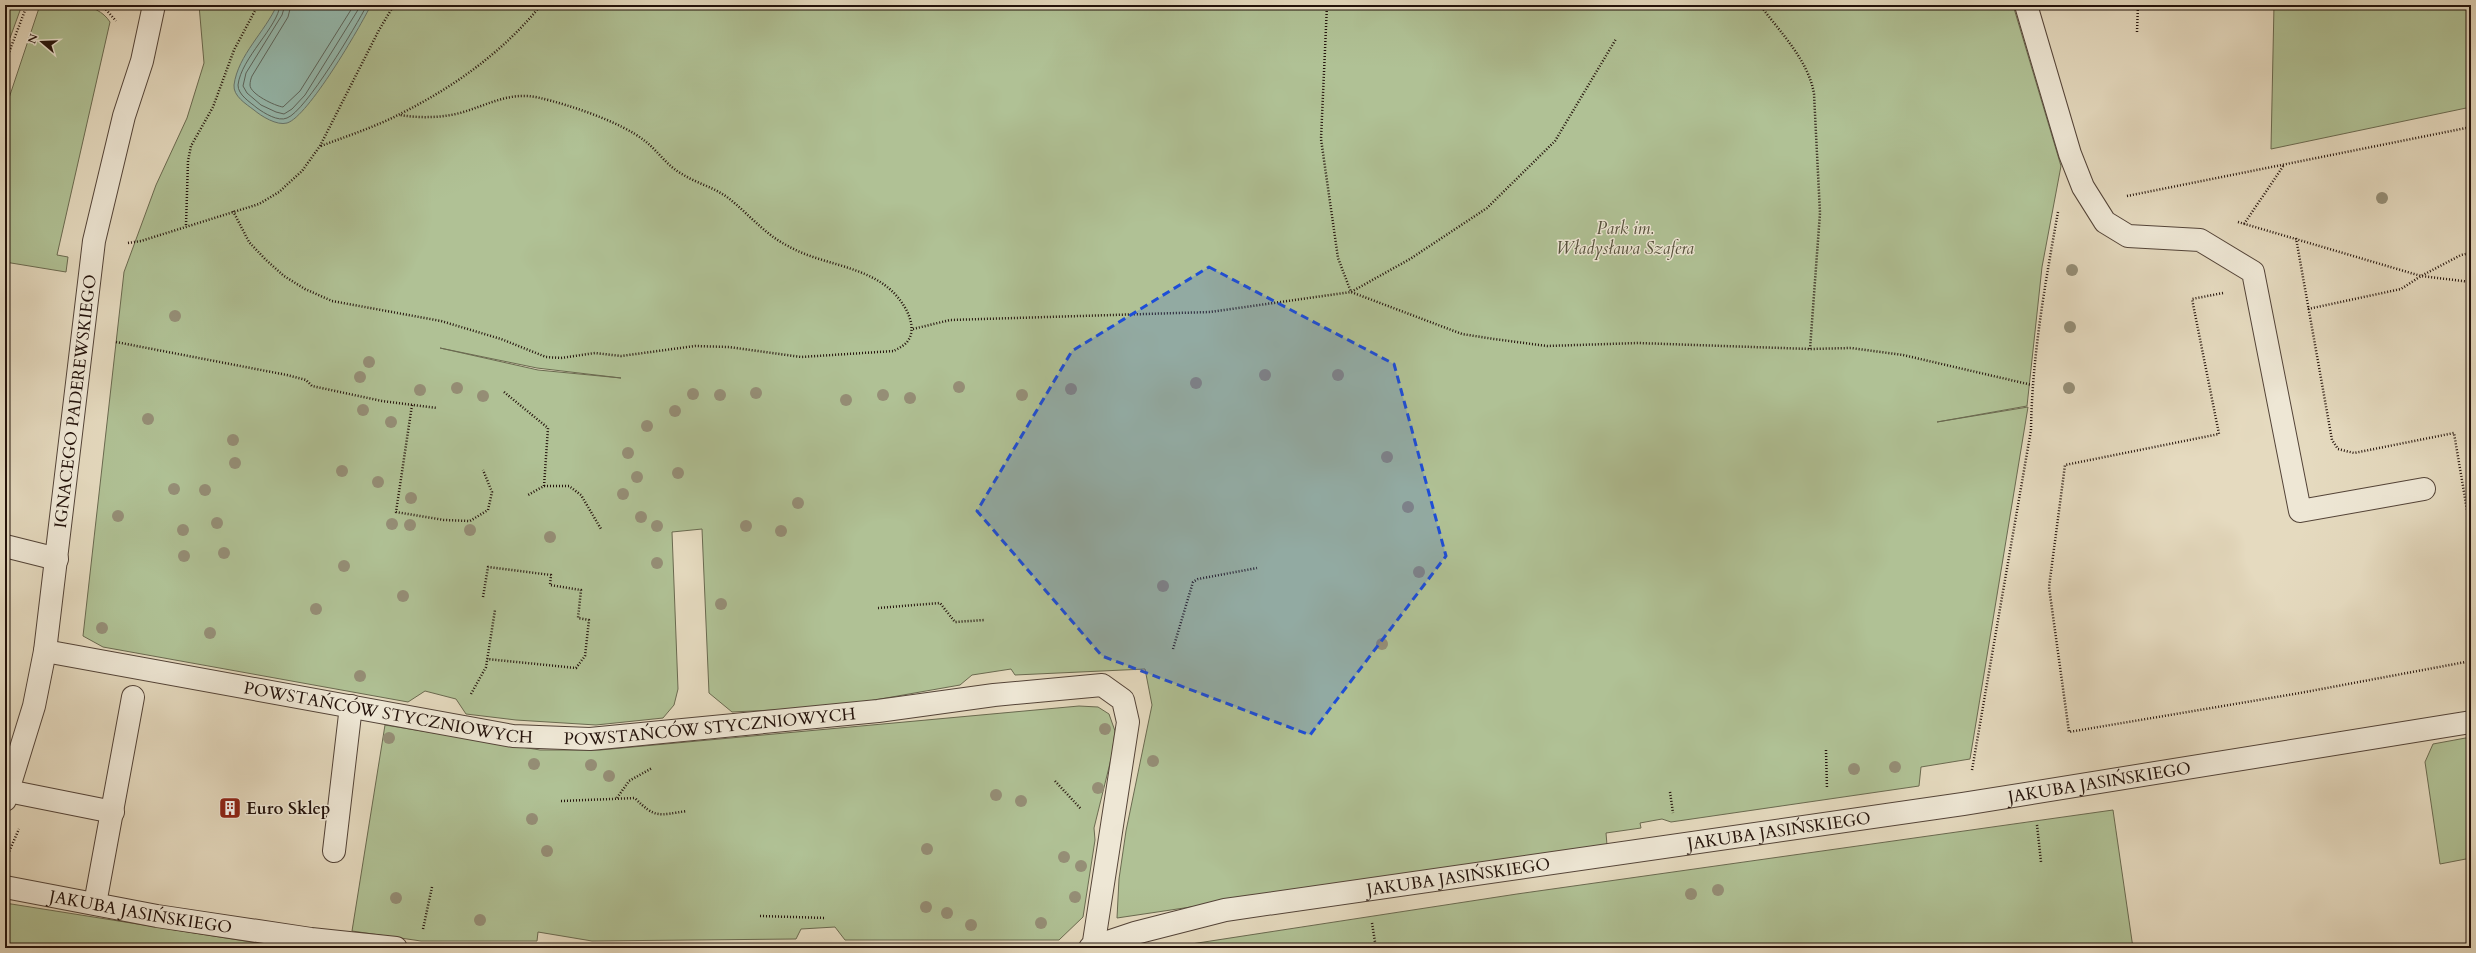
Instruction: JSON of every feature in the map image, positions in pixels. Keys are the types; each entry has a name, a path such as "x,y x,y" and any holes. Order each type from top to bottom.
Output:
{"street":[{"name":"IGNACEGO PADEREWSKIEGO","path":"7,795 34,706 45,651 57,559 76,377 94,241 124,116 142,61 154,5"},
{"path":"2026,5 2070,154 2082,188 2105,222 2128,236 2200,240 2253,272 2300,511 2424,489"},
{"path":"5,546 57,559"},
{"name":"POWSTAŃCÓW STYCZNIOWYCH","path":"45,651 513,736 590,739 878,711 994,695 1102,685 1123,700 1128,722 1093,948"},
{"path":"97,893 133,697"},
{"path":"334,851 351,706"},
{"name":"JAKUBA JASIŃSKIEGO","path":"1090,948 1135,933 1225,910 1963,804 2471,722"},
{"path":"7,795 113,812"},
{"name":"JAKUBA JASIŃSKIEGO","path":"5,886 157,916 311,939 396,948"}],"path":[{"path":"5,63 27,5"},
{"path":"102,5 118,23"},
{"path":"186,225 188,161 191,146 213,107 234,50 258,5"},
{"path":"126,244 141,241 186,225 259,204 279,192 302,171 320,146 379,30 394,5"},
{"path":"320,146 400,115 474,70 494,54 541,5"},
{"path":"1327,5 1321,139 1338,258 1351,292 1462,334 1502,340 1547,346 1638,343 1810,350 1851,348 1902,355 2032,385"},
{"path":"1760,5 1803,63 1811,78 1813,89 1820,213 1810,350"},
{"path":"2137,32 2138,5"},
{"path":"913,329 950,320 1210,312 1351,292 1410,259 1487,208 1555,142 1616,39"},
{"path":"5,46 11,48"},
{"path":"233,212 249,242 284,276 304,289 332,301 441,321 502,339 546,357 561,358 595,353 621,356 695,346 729,347 801,357 894,351 906,343 913,329 909,314 894,293 877,279 811,257 787,246 760,227 726,197 682,174 664,160 644,140 621,127 568,105 522,94 507,96 455,114 417,118 400,115"},
{"path":"2132,198 2125,196 2471,127"},
{"path":"2244,224 2284,165"},
{"path":"1963,804 1971,775 2031,430 2032,385 2047,273 2060,206"},
{"path":"2231,220 2421,276 2471,282"},
{"path":"2296,238 2332,440 2338,449 2354,454 2454,433 2467,510"},
{"path":"2308,309 2401,289 2421,276 2461,255 2471,253"},
{"path":"2256,286 2192,299 2219,434 2065,465 2049,587 2070,732 2300,693 2471,661"},
{"path":"112,341 287,375 306,380 312,386 382,401 437,408"},
{"path":"504,392 548,428 544,486"},
{"path":"412,405 396,512 444,520 470,521 488,510 492,492 483,470"},
{"path":"528,495 544,486 569,486 582,495 601,529"},
{"path":"483,597 488,567 551,575 550,585 581,590 578,618 588,620 585,656 576,668 487,659"},
{"path":"1173,649 1192,582 1198,578 1257,568"},
{"path":"878,608 940,603 955,622 985,620"},
{"path":"486,667 495,610"},
{"path":"1826,750 1828,824"},
{"path":"616,798 629,781 658,764"},
{"path":"561,801 635,798 648,812 657,814 687,811"},
{"path":"422,934 432,887"},
{"path":"760,916 826,918"}],"highlighted area":[{"path":"1209,267 1394,364 1446,556 1310,735 1102,656 977,511 1072,351"}],"green space":[{"path":"5,5 22,5 10,38 5,36"},
{"path":"40,5 79,5 88,7 97,10 110,22 57,255 68,257 66,272 5,262 5,110"},
{"name":"Park im. Władysława Szafera","path":"199,5 2013,5 2061,166 2042,267 2027,406 1937,422 2028,407 1970,759 1921,767 1919,786 1671,822 1662,819 1640,823 1641,828 1606,833 1607,845 1117,918 1119,879 1126,831 1152,705 1145,669 1015,675 1011,669 972,675 960,685 835,707 732,712 709,693 702,529 672,532 678,689 674,705 663,718 596,725 516,720 466,714 456,699 425,691 408,702 103,647 83,636 124,272 156,185 187,118 204,63","holes":["440,348 537,368 621,378 538,370"]},
{"path":"2274,5 2471,5 2471,107 2271,149"},
{"path":"1079,706 1098,707 1109,714 1115,731 1112,755 1094,828 1095,840 1083,917 1059,940 845,940 835,927 801,929 796,939 592,941 538,932 537,941 421,941 352,931 385,725 540,750 600,750"},
{"path":"2471,737 2471,858 2440,864 2425,762 2433,744"},
{"path":"2113,810 2133,948 1165,948 1517,894"},
{"path":"5,903 289,948 5,948"}],"water":[{"path":"277,5 371,5 333,70 320,89 296,117 283,124 269,120 247,105 238,96 234,89 237,74 246,54"}],"place":[{"name":"Euro Sklep","path":"230,808"}]}
